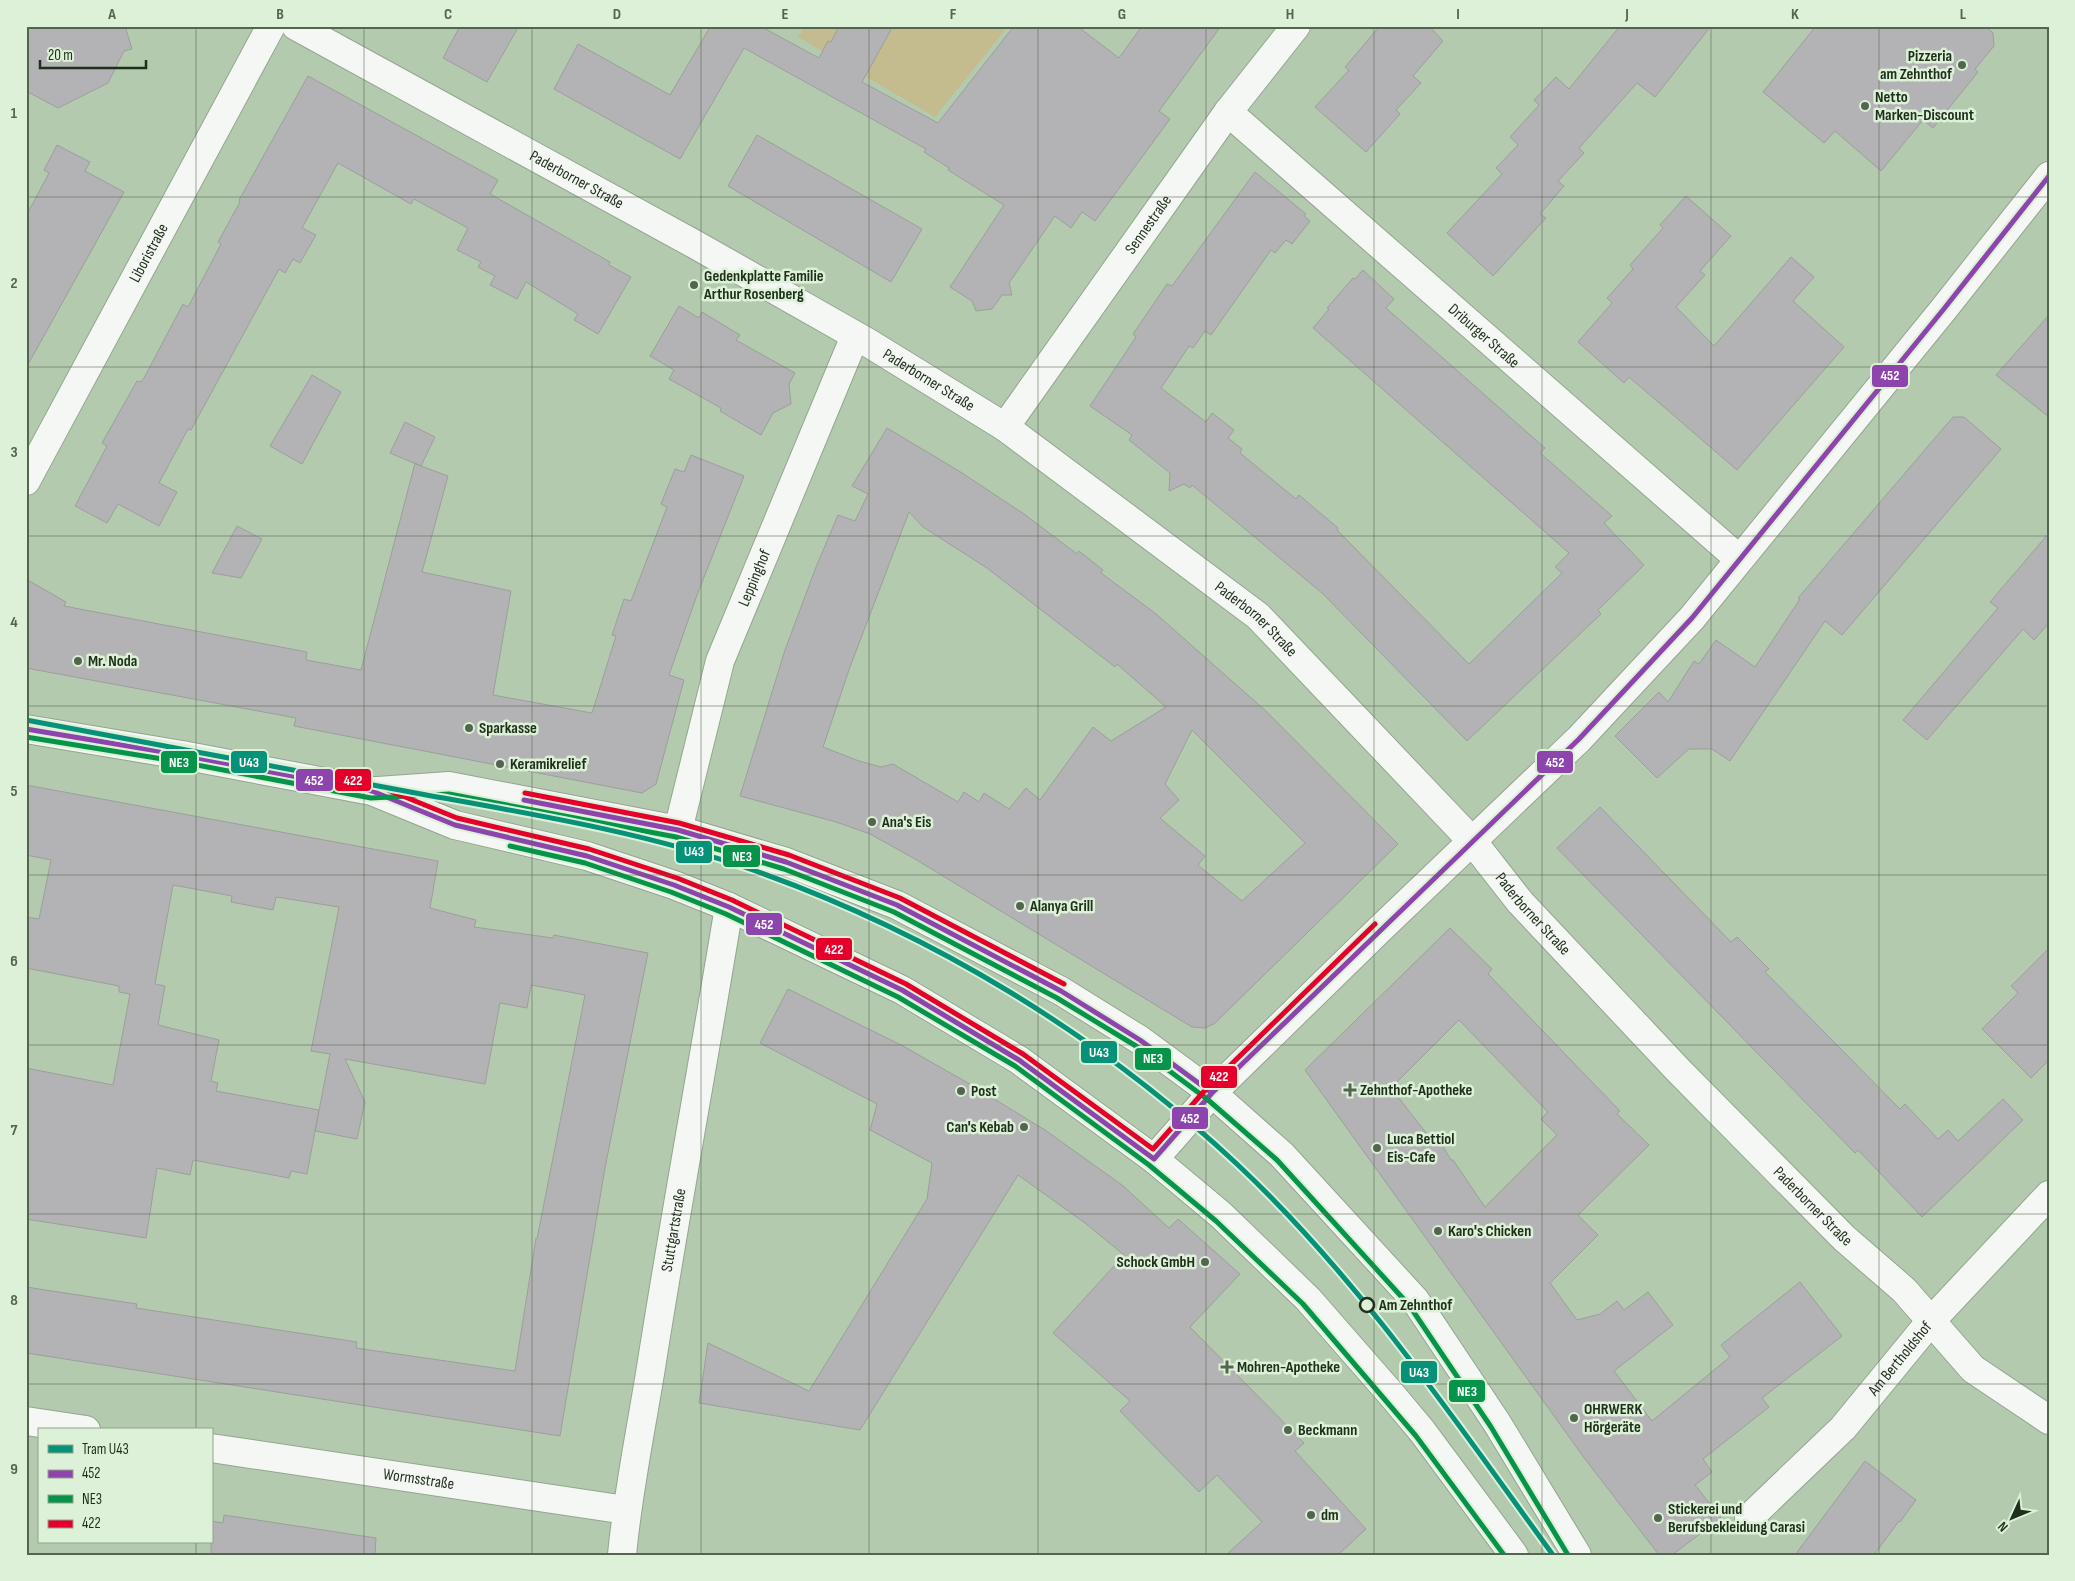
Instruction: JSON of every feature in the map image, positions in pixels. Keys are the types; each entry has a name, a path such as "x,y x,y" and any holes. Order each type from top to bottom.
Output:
{"street":[{"name":"Liboristraße","path":"26,481 271,26"},
{"name":"Paderborner Straße","path":"296,26 696,245 855,336 1005,427 1258,616 1473,842 1520,902 1678,1071 1844,1238 1904,1290 1973,1369 2049,1420"},
{"name":"Sennestraße","path":"1005,427 1228,112 1296,26"},
{"name":"Driburger Straße","path":"1228,112 1739,559"},
{"path":"1154,1159 1212,1093 1380,929 1579,740 1692,618 2008,230 2049,176"},
{"name":"Leppinghof","path":"678,830 720,661 855,336"},
{"path":"26,729 182,755 372,791 456,825 586,856 674,885 729,907 902,990 1019,1060 1154,1159 1221,1215 1308,1299 1422,1431 1514,1555"},
{"path":"372,791 448,786 678,830 786,862 897,905 1061,991 1140,1040 1212,1093 1282,1154 1415,1300 1497,1423 1577,1555"},
{"name":"Stuttgartstraße","path":"622,1555 626,1510 729,907"},
{"name":"Am Bertholdshof","path":"1749,1518 1843,1428 1930,1322 2049,1196"},
{"path":"26,1421 73,1428"},
{"name":"Wormsstraße","path":"212,1448 626,1510"}],"shaded area":[{"path":"805,26 839,26 878,54 893,26 1000,26 1005,30 935,117 798,37"}],"building":[{"path":"26,26 125,26 132,49 124,51 108,83 58,108 26,91"},
{"path":"460,26 519,26 487,82 443,58"},
{"path":"704,26 760,26 819,58 828,41 831,42 839,26 893,26 862,82 938,123 1014,26 1077,26 1119,58 1142,26 1221,26 1159,111 1170,119 1095,221 1082,212 1071,228 1055,216 1009,283 1012,295 1002,295 992,309 976,311 972,301 950,287 1004,205 948,170 949,168 924,152 926,149 744,48 680,159 554,89 578,44 670,95 709,29"},
{"path":"1380,26 1429,26 1443,41 1413,76 1421,83 1396,110 1400,114 1366,152 1315,107 1349,70 1345,67"},
{"path":"1620,26 1711,26 1655,97 1637,83 1579,148 1584,153 1558,181 1564,186 1540,214 1546,218 1493,276 1447,233 1502,174 1496,168 1518,145 1510,137 1539,105 1534,100 1556,77 1569,89"},
{"name":"Netto Marken-Discount","path":"1816,26 1985,26 1993,33 1994,46 1975,69 1978,72 1933,128 1923,120 1881,171 1835,131 1824,143 1763,92"},
{"path":"308,76 498,180 490,194 610,262 609,265 631,277 598,334 574,320 578,314 526,282 517,299 490,285 495,276 478,267 481,262 457,250 468,228 414,199 411,204 338,163 302,228 316,235 300,263 293,259 285,273 279,269 191,430 188,429 159,483 177,492 159,526 118,504 107,523 75,506 107,446 102,443 137,381 141,382 144,378 183,304 188,307 221,244 218,242 240,202 239,200"},
{"path":"757,135 922,229 891,282 728,186"},
{"path":"57,145 90,162 85,171 124,192 26,368 26,216 49,173 44,170"},
{"path":"1255,172 1306,214 1304,216 1310,221 1292,244 1286,240 1275,253 1271,250 1211,335 1205,331 1193,348 1189,346 1161,388 1206,422 1212,413 1234,430 1228,438 1242,449 1240,453 1296,499 1299,495 1338,528 1337,530 1469,664 1562,573 1555,567 1569,553 1313,328 1329,309 1327,308 1353,278 1355,279 1363,270 1394,299 1386,308 1545,448 1540,453 1612,516 1604,523 1644,565 1598,610 1601,614 1467,741 1322,593 1192,485 1190,488 1184,484 1169,491 1170,473 1129,440 1132,435 1090,406 1136,337 1133,334 1167,284 1172,286"},
{"path":"1686,196 1731,236 1700,271 1705,275 1676,307 1714,346 1791,257 1814,277 1793,301 1844,347 1737,470 1629,377 1624,383 1578,342 1612,303 1607,298 1633,269 1630,265 1663,228 1660,225"},
{"path":"679,306 699,318 702,312 740,335 736,340 795,373 789,384 791,404 773,413 761,435 720,411 721,408 669,379 674,370 650,356"},
{"path":"2049,315 2049,417 1996,375"},
{"path":"312,375 341,392 302,464 270,446"},
{"path":"1953,417 1964,417 2001,449 1842,635 1825,621 1730,761 1712,749 1689,749 1657,778 1615,736 1659,692 1668,702 1694,661 1699,664 1716,640 1755,667 1800,599 1798,598"},
{"path":"405,422 435,437 421,466 448,476 422,572 511,591 493,695 592,713 616,636 612,635 624,599 631,601 667,507 661,504 675,469 684,472 691,455 744,476 697,595 669,675 684,680 656,784 642,793 294,726 296,718 26,668 26,579 66,602 64,606 307,652 306,660 361,670 415,463 390,453"},
{"path":"887,428 959,471 1024,514 1077,554 1079,551 1103,570 1101,573 1155,613 1267,712 1398,844 1214,1024 1205,1028 1192,1027 915,859 870,834 836,822 740,796 785,650 838,515 855,521 868,494 852,486","holes":["909,512 923,527 987,568 1115,667 1117,664 1166,707 1111,741 1093,727 1040,800 1026,788 1009,809 984,793 979,802 964,792 958,802 893,764 881,767 823,747 850,667","1192,730 1305,843 1242,901 1198,865 1205,856 1160,818 1179,800 1165,784"]},
{"path":"237,526 262,539 241,578 212,573"},
{"path":"2049,533 2049,623 2034,640 2023,629 1927,740 1903,720 1998,608 1990,602"},
{"path":"26,785 438,861 430,908 476,920 474,927 553,938 554,935 648,953 605,1168 560,1436 26,1353 26,1287 137,1304 136,1308 357,1342 356,1348 515,1371 536,1238 585,995 531,985 527,1008 500,1003 485,1084 345,1059 365,1102 357,1139 315,1131 307,1174 291,1171 289,1178 193,1160 190,1175 157,1168 146,1238 26,1219 26,1068 113,1085 130,994 119,992 119,986 26,968 26,917 39,919 51,860 26,855","holes":["173,885 232,896 231,902 273,910 276,897 339,907 311,1051 330,1054 317,1122 319,1110 216,1091 218,1083 211,1081 219,1040 158,1025 165,986 155,984"]},
{"path":"1600,807 1731,942 1737,937 1769,969 1765,972 1900,1109 1905,1104 1938,1139 1948,1130 1958,1141 2003,1099 2023,1120 1922,1217 1858,1150 1855,1153 1557,848"},
{"path":"1450,928 1492,969 1488,974 1620,1111 1617,1114 1649,1145 1578,1215 1598,1235 1550,1283 1577,1320 1600,1314 1617,1301 1624,1310 1648,1292 1673,1325 1614,1371 1652,1421 1730,1357 1721,1345 1800,1282 1842,1336 1762,1398 1769,1407 1703,1459 1712,1472 1695,1485 1721,1518 1672,1555 1659,1555 1585,1459 1305,1070","holes":["1459,1020 1548,1112 1541,1119 1557,1135 1485,1207 1439,1140 1434,1143 1391,1088"]},
{"path":"2049,948 2049,1060 2031,1078 1982,1029 2018,993 2011,986"},
{"path":"788,989 903,1046 1045,1130 1122,1185 1169,1228 1178,1219 1240,1274 1190,1327 1304,1443 1295,1451 1366,1529 1338,1555 1226,1555 1262,1522 1217,1475 1199,1492 1120,1411 1130,1401 1053,1333 1124,1255 1085,1223 1018,1175 860,1430 699,1403 708,1343 809,1391 927,1199 932,1163 870,1130 877,1104 760,1043"},
{"path":"1865,1461 1916,1500 1900,1522 1874,1555 1795,1555"},
{"path":"224,1515 376,1538 375,1555 211,1555 212,1521 223,1523"}],"tram line":[{"name":"U43","path":"26,720 587,825 669,844 750,869 817,894 882,923 947,956 1070,1030 1128,1072 1184,1117 1238,1165 1283,1209 1325,1255 1404,1352 1553,1555"}],"transit line":[{"name":"452","path":"26,729 182,755 372,791 455,825 587,856 674,885 729,907 902,990 1019,1060 1154,1159 1212,1093 1579,739 1692,618 1943,310 2049,176"},
{"name":"422","path":"27,722 183,748 373,784 457,818 589,849 677,878 732,900 906,984 1023,1054 1153,1149 1207,1088 1375,924"},
{"name":"NE3","path":"26,737 181,762 371,798 449,794 676,837 784,869 894,912 1057,998 1136,1046 1207,1099 1277,1160 1409,1305 1491,1427 1568,1555"},
{"name":"422","path":"525,793 679,823 789,855 900,898 1064,984"},
{"name":"452","path":"524,800 678,830 786,862 897,905 1061,991 1140,1040 1212,1093"},
{"name":"NE3","path":"510,846 585,863 671,892 726,914 898,997 1015,1066 1149,1165 1216,1221 1303,1304 1416,1436 1504,1555"}],"place":[{"name":"Pizzeria am Zehnthof","path":"1962,65"},
{"name":"Netto Marken-Discount","path":"1865,106"},
{"name":"Gedenkplatte Familie Arthur Rosenberg","path":"694,285"},
{"name":"Mr. Noda","path":"78,661"},
{"name":"Sparkasse","path":"469,728"},
{"name":"Keramikrelief","path":"500,764"},
{"name":"Ana's Eis","path":"872,822"},
{"name":"Alanya Grill","path":"1020,906"},
{"name":"Zehnthof-Apotheke","path":"1350,1090"},
{"name":"Post","path":"961,1091"},
{"name":"Can's Kebab","path":"1024,1127"},
{"name":"Luca Bettiol Eis-Cafe","path":"1377,1148"},
{"name":"Karo's Chicken","path":"1438,1231"},
{"name":"Schock GmbH","path":"1205,1262"},
{"name":"Am Zehnthof","path":"1367,1305"},
{"name":"Mohren-Apotheke","path":"1227,1367"},
{"name":"OHRWERK Hörgeräte","path":"1574,1418"},
{"name":"Beckmann","path":"1288,1430"},
{"name":"dm","path":"1311,1515"},
{"name":"Stickerei und Berufsbekleidung Carasi","path":"1658,1518"}]}
